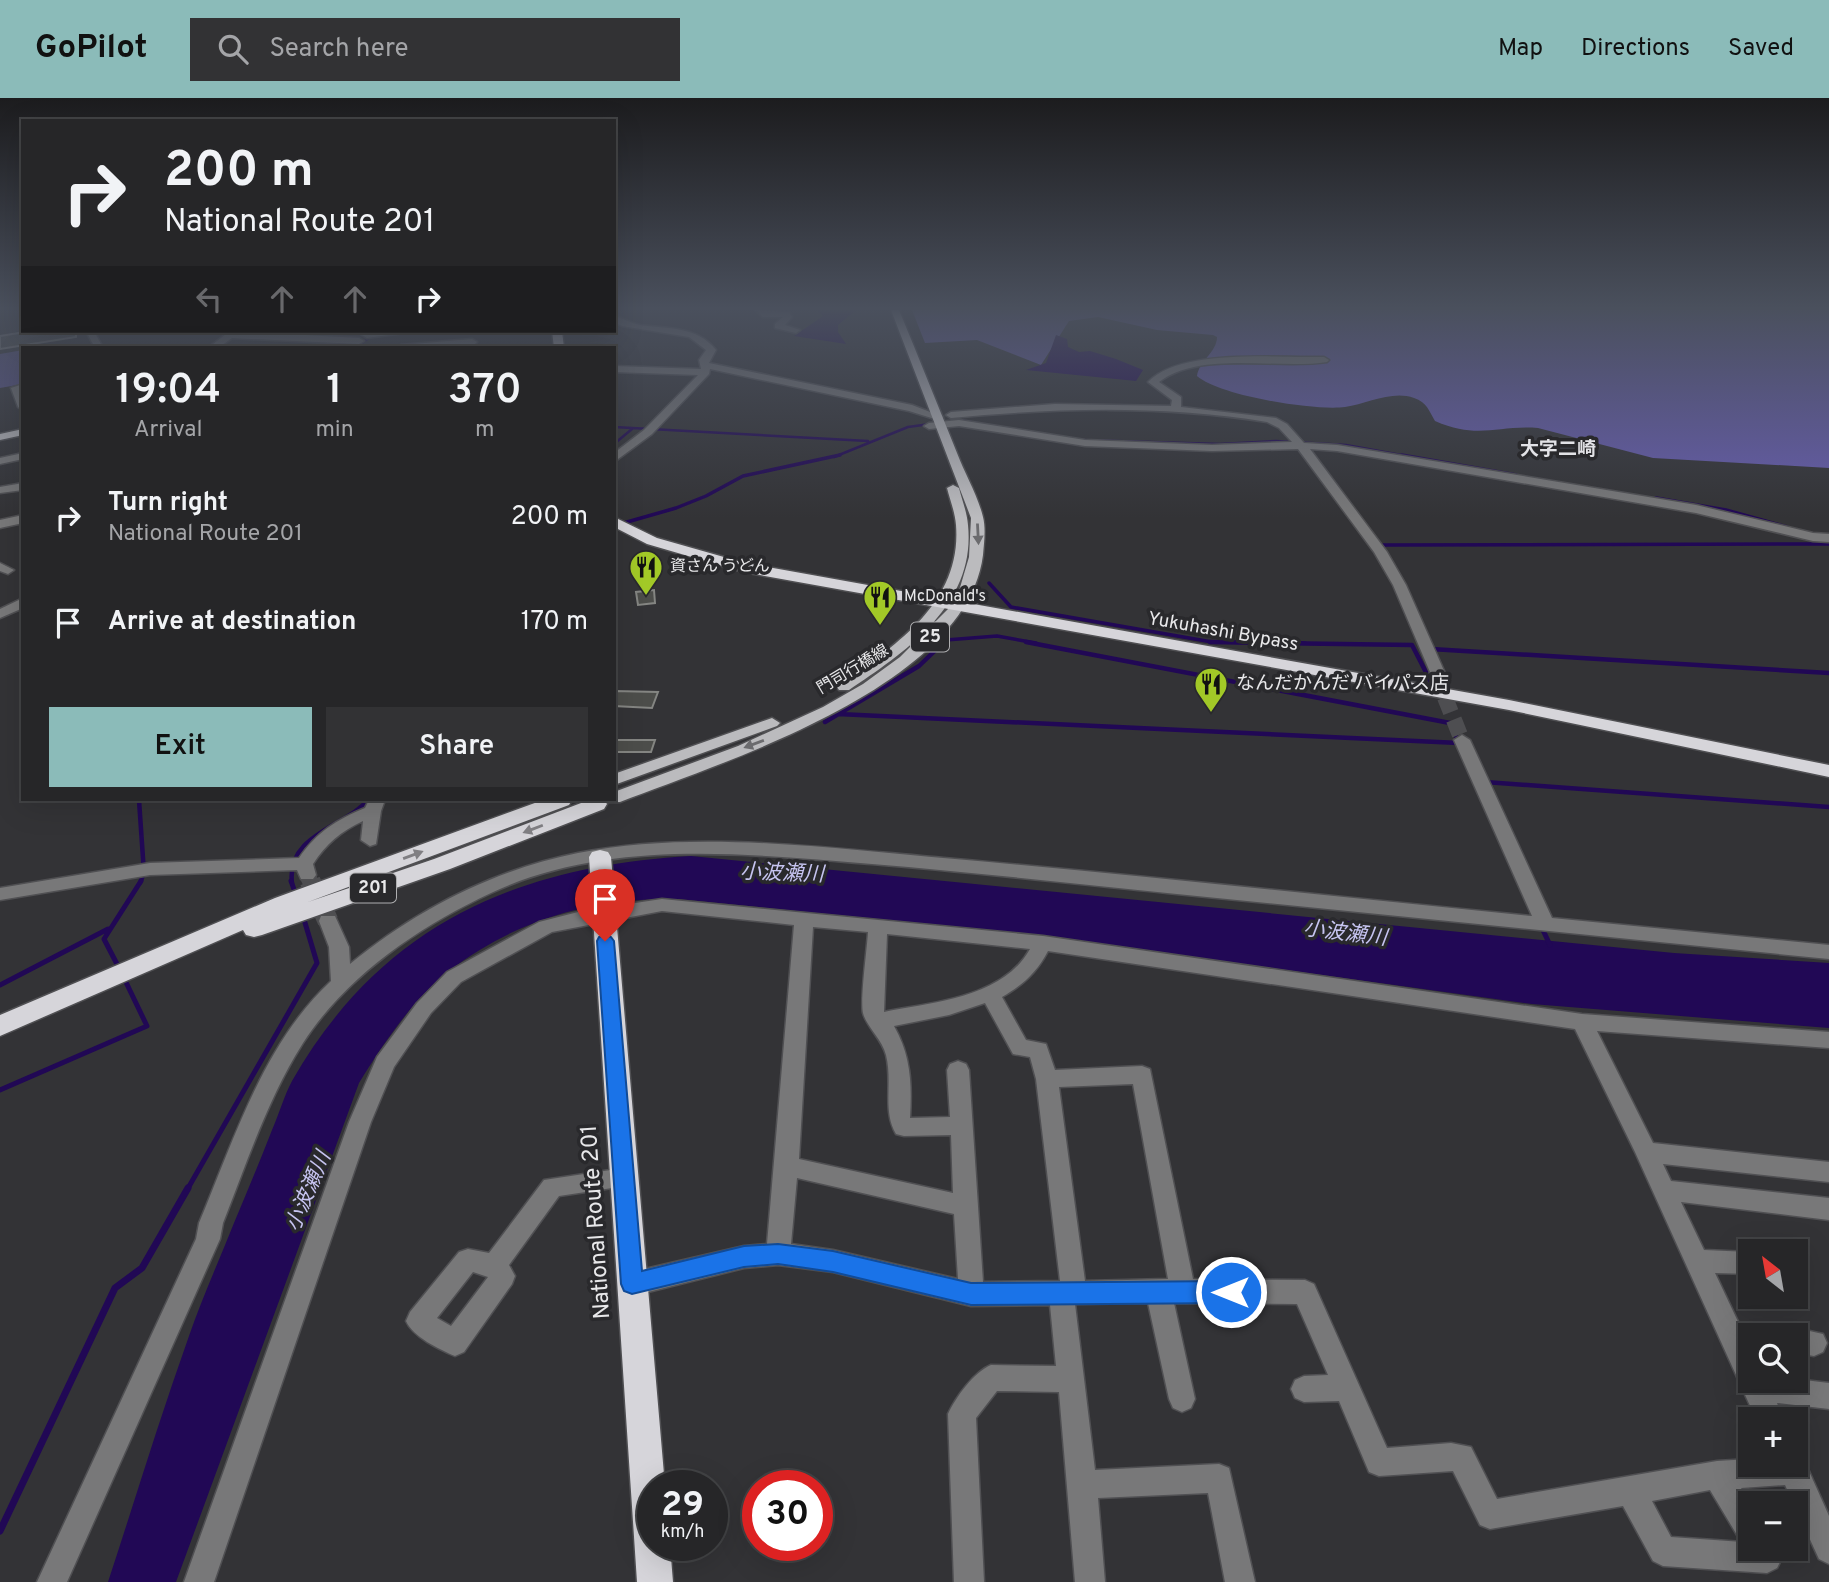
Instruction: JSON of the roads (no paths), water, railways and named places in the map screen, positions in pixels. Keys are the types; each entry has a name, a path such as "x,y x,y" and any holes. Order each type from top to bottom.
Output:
{"highway":[{"name":"Yukuhashi Bypass","path":"616,522 652,541 703,558 946,610 1415,697 1829,781"},
{"name":"Yukuhashi Bypass","path":"616,535 643,548 708,568 1509,705 1829,771"},
{"name":"201","path":"0,1027 283,903 559,801"},
{"name":"201","path":"146,965 442,864 607,801"},
{"name":"National Route 201","path":"600,857 655,1582"}],"main road":[{"name":"門司行橋線","path":"616,798 767,739 831,708 913,656 946,610 978,554 977,518 914,379"},
{"name":"門司行橋線","path":"918,379 932,420"},
{"path":"0,437 21,432"},
{"name":"門司行橋線","path":"616,779 760,729 805,709 885,660 946,610"}],"street":[{"path":"616,457 648,432 697,379"},
{"path":"751,379 932,420 1085,443 1212,448 1278,444 1337,448 1696,509 1813,537 1829,538"},
{"path":"1157,379 1153,382 1177,399 1176,408"},
{"path":"21,387 16,388 21,402"},
{"path":"932,420 1077,407 1176,408 1278,422 1296,442 1304,446 1318,470 1370,536 1386,561 1438,673 1436,675"},
{"path":"0,461 21,456"},
{"path":"0,490 21,485"},
{"path":"0,524 21,519"},
{"path":"0,614 21,603"},
{"path":"1462,740 1545,924"},
{"path":"370,840 374,805"},
{"path":"0,894 150,869 306,869 320,839 336,826 374,805"},
{"path":"52,1582 208,1239 211,1223 280,1065 312,1014 341,982 399,938 489,886 530,871 590,856 656,848 735,848 955,865 1829,952"},
{"path":"199,1582 356,1135 386,1063 424,1008 454,978 509,945 546,927 603,913 662,905 1043,943 1582,1022 1829,1040"},
{"path":"328,921 339,947 341,982"},
{"path":"778,1254 788,1166 804,921"},
{"path":"878,928 873,1013 891,1036 899,1059 899,1119 904,1127 961,1126"},
{"path":"879,1021 991,995 1021,974 1037,958 1043,943"},
{"path":"991,995 1020,1048 1039,1050 1046,1079 1068,1293 1070,1380 1083,1485 1090,1582"},
{"path":"1582,1022 1696,1261 1738,1333"},
{"path":"958,1070 971,1294"},
{"path":"1046,1079 1142,1075 1182,1399"},
{"path":"1646,1152 1829,1172"},
{"path":"788,1166 965,1206"},
{"path":"494,1266 552,1187 624,1178"},
{"path":"1663,1190 1829,1209"},
{"path":"632,1284 744,1257 778,1254 833,1261 971,1294 1305,1293 1379,1462 1405,1462 1438,1455 1461,1457 1490,1515 1630,1489 1738,1473"},
{"path":"1696,1261 1738,1263"},
{"path":"969,1582 962,1413 991,1378 1070,1380"},
{"path":"1304,1390 1346,1388"},
{"path":"1808,1392 1829,1396"},
{"path":"1717,1475 1738,1510"},
{"path":"1797,1477 1829,1549"},
{"path":"1083,1485 1219,1478 1241,1582"},
{"path":"1630,1489 1663,1551 1738,1556"}],"water":[{"name":"小波瀬川","path":"691,856 1674,953 1829,963 1829,1028 1532,1004 1035,935 679,899 617,902 558,915 502,938 449,971 411,1008 378,1053 359,1083 176,1582 108,1582 199,1308 289,1087 328,1027 367,981 411,944 460,914 512,890 568,873 628,862"}],"waterway":[{"path":"838,455 908,427 959,420 988,425"},
{"path":"616,427 868,441"},
{"path":"616,442 632,429"},
{"path":"1080,440 1220,444 1276,441 1346,445 1412,457"},
{"path":"620,524 676,508 706,496 743,476 838,455"},
{"path":"834,457 838,455"},
{"path":"1402,455 1516,475"},
{"path":"1656,498 1726,510 1787,527"},
{"path":"1382,545 1829,544"},
{"path":"989,583 1011,607 1212,642 1305,643"},
{"path":"942,643 946,640 997,636 1036,643"},
{"path":"838,714 919,666 944,642"},
{"path":"1026,642 1450,723 1458,741"},
{"path":"1210,642 1412,645 1431,682"},
{"path":"1431,649 1829,673"},
{"path":"825,722 838,714"},
{"path":"838,714 1459,743"},
{"path":"1485,782 1829,807"},
{"path":"139,801 144,873 140,882"},
{"path":"292,883 293,866 298,853 308,842 367,801"},
{"path":"291,881 296,895"},
{"path":"119,968 104,939 140,882"},
{"path":"187,1190 317,963 303,916"},
{"path":"1542,928 1550,945"},
{"path":"0,985 108,929"},
{"path":"0,1090 147,1026 123,976"},
{"path":"0,1531 115,1288 142,1268 188,1188"}],"tunnel":[{"path":"1436,675 1462,740"},
{"path":"307,875 310,881"},
{"path":"310,881 328,921"}],"place":[{"name":"資さん うどん","path":"646,597"},
{"name":"McDonald's","path":"880,627"},
{"name":"なんだかんだ バイパス店","path":"1211,714"}],"district":[{"name":"大字二崎","path":"1558,450"}]}
